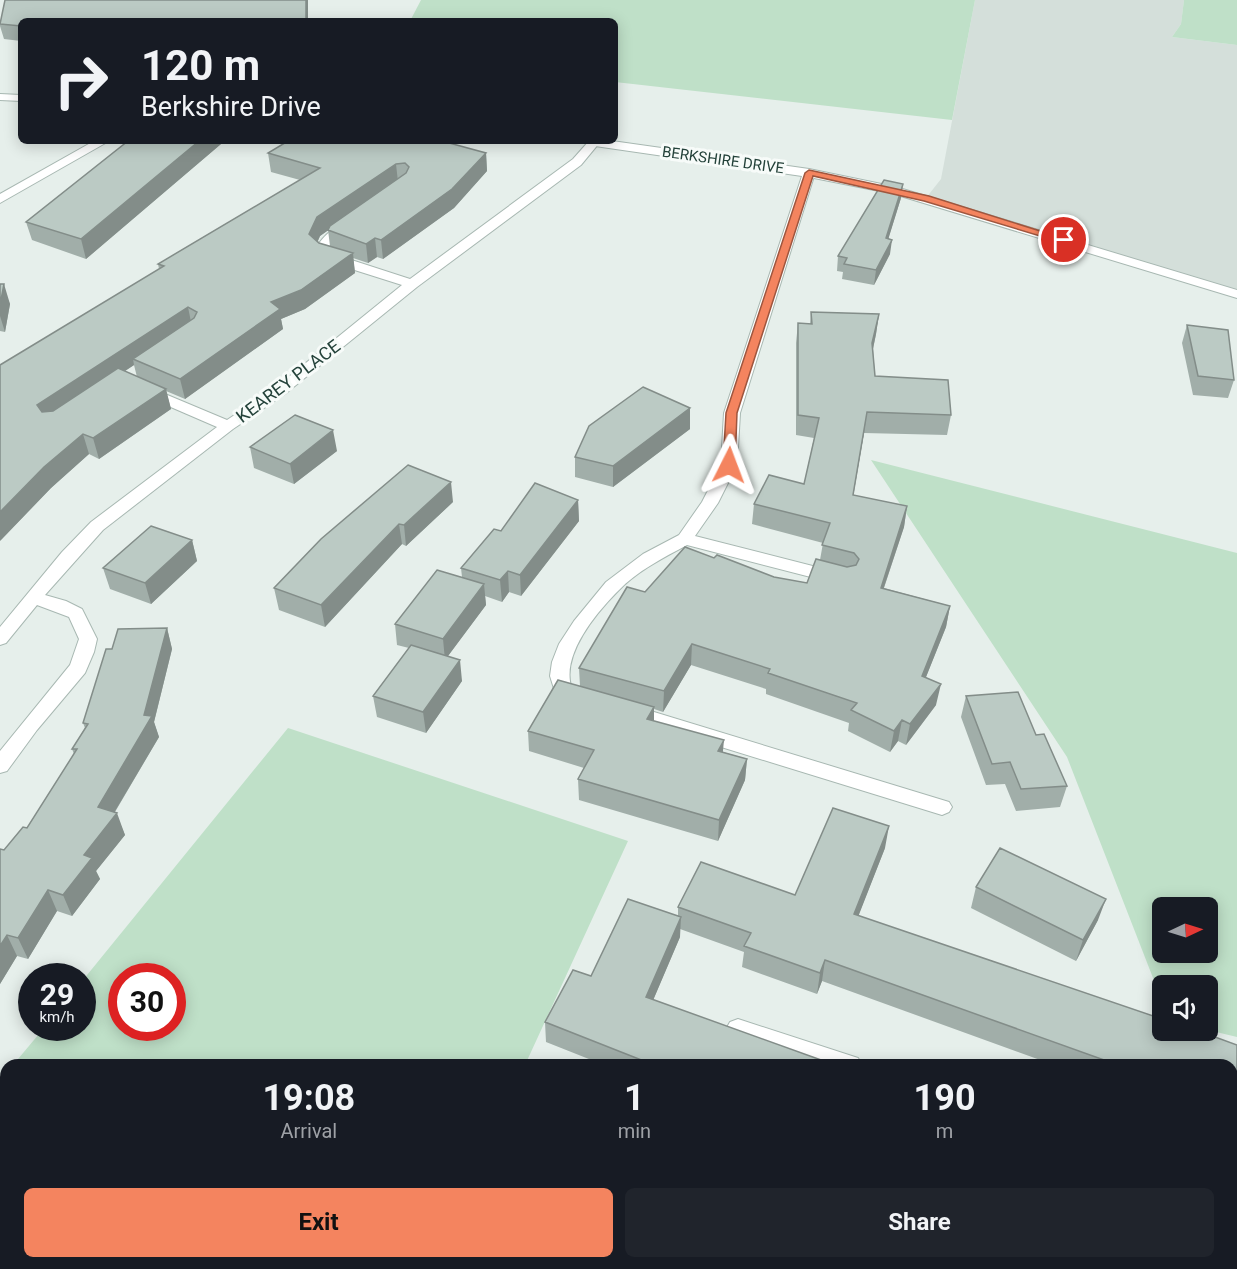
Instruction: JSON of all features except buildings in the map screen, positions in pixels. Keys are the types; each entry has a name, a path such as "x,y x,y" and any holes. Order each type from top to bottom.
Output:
{"street":[{"path":"0,97 18,98"},
{"path":"0,199 98,144"},
{"name":"KEAREY PLACE","path":"0,639 97,526 228,426 280,391 412,284 577,162 589,144"},
{"name":"BERKSHIRE DRIVE","path":"611,144 809,173 926,198 1237,294"},
{"path":"596,703 575,697 563,690 559,676 568,644 580,625 612,586 649,558 685,539 710,503 729,465 732,413 809,173"},
{"path":"364,214 326,241 321,251 328,257 412,284"},
{"path":"133,385 228,426"},
{"path":"685,539 845,580"},
{"path":"0,766 30,725 78,668 86,652 88,639 76,614 60,605 33,598"},
{"path":"617,708 942,807"},
{"path":"738,1029 831,1059"}],"shaded area":[{"path":"975,0 1184,0 1181,24 1172,37 1237,45 1237,293 926,198 941,179"}],"green space":[{"path":"421,0 975,0 952,120 618,82 618,18 412,18"},
{"path":"1184,0 1237,0 1237,45 1172,37 1181,24"},
{"path":"871,460 1237,553 1237,1037 1218,1032 1218,975 1152,975 1067,757"},
{"path":"288,728 628,841 528,1059 18,1059 33,1041 96,1041 96,964"}],"route":[{"path":"729,465 732,413 809,173 926,198 1064,240"}]}
